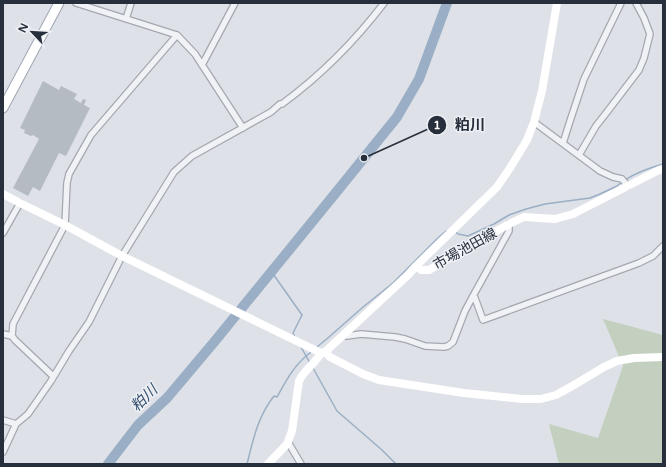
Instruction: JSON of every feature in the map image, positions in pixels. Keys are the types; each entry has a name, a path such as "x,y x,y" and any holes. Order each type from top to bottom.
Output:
{"main road":[{"path":"3,108 59,3"}],"street":[{"path":"76,3 177,35 195,54 243,128"},
{"path":"126,19 131,3"},
{"path":"202,65 235,3"},
{"path":"3,452 16,424 28,414 89,322 174,172 192,156 271,112 297,93 342,51 372,19 384,3"},
{"path":"416,266 497,187 527,140 534,122 542,91 557,3"},
{"path":"563,143 584,79 621,3"},
{"path":"579,155 596,126 638,70 644,58 650,34 636,3"},
{"path":"12,336 13,324 65,225 67,183 69,174 91,135 177,35"},
{"path":"534,122 600,171 613,178 622,179 628,186"},
{"name":"市場池田線","path":"268,464 288,442 292,431 299,381 302,375 323,352 416,266 421,270 429,270 524,217 555,219 573,214 663,169"},
{"path":"3,194 20,204 65,225 125,258 309,348 323,352 363,374 379,380 522,399 541,399 556,395 604,366 616,361 634,358 663,357"},
{"path":"3,233 20,204"},
{"path":"344,334 347,336 361,334 405,338 425,346 448,346 453,342 473,296 509,231 509,224"},
{"path":"473,296 483,320 638,263 653,256 663,246"},
{"path":"3,334 12,336 53,376"},
{"path":"3,420 16,424"},
{"path":"288,442 301,464"}],"green space":[{"path":"603,319 663,335 663,464 559,464 549,424 598,438 623,366"}],"building":[{"path":"43,81 59,90 61,86 77,94 74,99 81,103 83,99 86,100 84,105 90,108 66,156 59,153 40,191 33,187 28,196 13,188 39,139 33,135 31,136 24,133 25,130 20,128"}],"waterway":[{"name":"粕川","path":"108,464 138,425 167,398 215,341 397,117 419,79 447,3"},
{"path":"625,180 643,170 663,164"},
{"path":"456,232 458,234 468,236 509,215 526,209 545,204 590,198 617,186 622,182"},
{"path":"317,347 393,283 446,231"},
{"path":"271,271 302,315 293,333 295,337"},
{"path":"301,347 310,363"},
{"path":"247,464 257,428 268,404 274,396 277,397 295,367 311,352"},
{"path":"313,368 337,411 396,464"}],"place":[{"name":"粕川","path":"364,158"}]}
